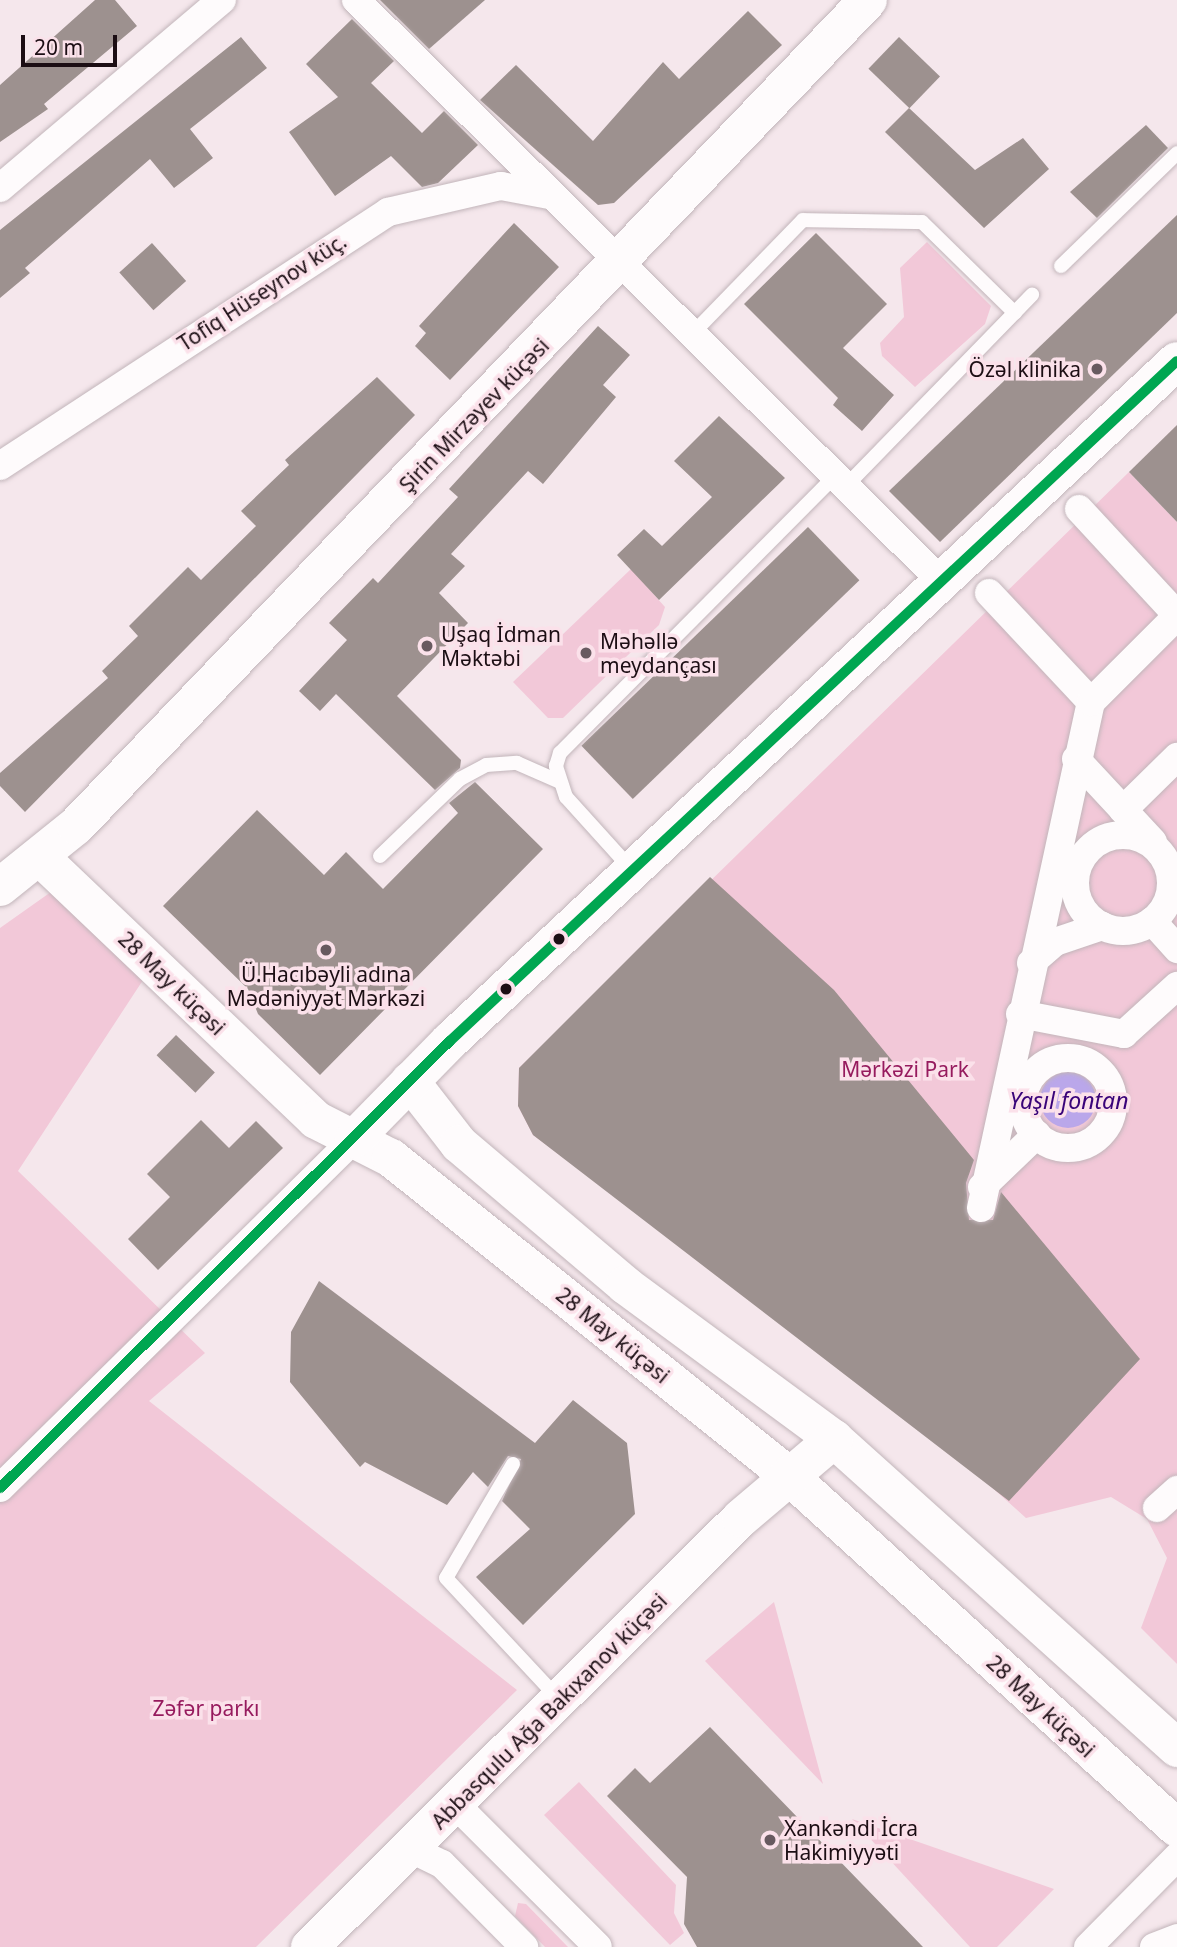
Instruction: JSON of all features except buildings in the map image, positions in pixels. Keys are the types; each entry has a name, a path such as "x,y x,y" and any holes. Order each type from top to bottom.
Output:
{"main road":[{"name":"Şirin Mirzəyev küçəsi","path":"40,857 76,826 623,261 868,0"},
{"path":"354,1139 410,1082 944,584 1177,361"},
{"path":"0,887 40,857"},
{"name":"28 May küçəsi","path":"40,857 316,1120 354,1139 423,1183 788,1475 1177,1828"},
{"path":"410,1082 459,1144 625,1285 834,1439 1177,1748"},
{"name":"Abbasqulu Ağa Bakıxanov küçəsi","path":"314,1946 788,1475 834,1439"}],"street":[{"path":"0,188 222,0"},
{"path":"356,0 549,195 623,261 944,584"},
{"name":"Tofiq Hüseynov küç.","path":"0,466 388,212 501,186 549,195"},
{"path":"1037,1134 981,1197 1076,759 1091,702 1177,615 1079,509"},
{"path":"989,593 1091,702"},
{"path":"1123,810 1177,757"},
{"path":"1076,759 1169,859 1171,881 1165,914 1177,949"},
{"path":"1101,926 1075,891 1088,849 1131,835 1169,859"},
{"path":"1031,963 1055,942 1101,926 1133,930 1165,914"},
{"path":"1020,1014 1124,1034 1177,986"},
{"path":"1012,1049 1042,1066"},
{"path":"1067,1058 1093,1065 1110,1086 1112,1113 1099,1136 1075,1147 1037,1134 1023,1100 1042,1066 1067,1058"},
{"path":"0,1488 354,1139"},
{"path":"457,1806 598,1947"},
{"path":"411,1849 442,1864 524,1947"},
{"path":"1088,1947 1177,1857"},
{"path":"1154,1947 1177,1938"}],"lane":[{"path":"1061,266 1177,153"},
{"path":"694,332 803,220 922,222 1015,313"},
{"path":"558,781 556,766 567,742 1032,295"},
{"path":"380,856 460,779 486,765 517,763 558,781 633,872"},
{"path":"513,1464 446,1578 561,1701"}],"green space":[{"path":"927,242 991,306 985,324 915,387 882,356 880,343 904,317 900,268"},
{"name":"Mərkəzi Park","path":"1129,472 1177,522 1177,1664 1141,1628 1167,1558 1147,1519 1111,1497 1026,1518 913,1417 533,1135 518,1106 519,1068"},
{"name":"Məhəllə meydançası","path":"631,569 665,607 659,625 563,718 548,718 513,682"},
{"name":"Zəfər parkı","path":"58,887 145,977 18,1171 205,1353 149,1401 517,1690 256,1947 0,1947 0,928"},
{"path":"774,1602 823,1784 705,1661"},
{"path":"579,1782 676,1885 674,1913 684,1933 670,1945 544,1815"},
{"path":"852,1819 1054,1889 997,1947 970,1947"},
{"path":"518,1903 526,1904 568,1947 545,1947 515,1916"}],"water":[{"name":"Yaşıl fontan","path":"1068,1072 1079,1074 1088,1080 1094,1089 1094,1111 1088,1120 1079,1126 1068,1128 1057,1126 1048,1120 1042,1111 1040,1100 1042,1089 1048,1080 1057,1074"}],"transit line":[{"path":"0,1488 450,1041 1177,361"}],"place":[{"name":"Özəl klinika","path":"1097,369"},
{"name":"Uşaq İdman Məktəbi","path":"427,646"},
{"name":"Məhəllə meydançası","path":"586,653"},
{"name":"Ü.Hacıbəyli adına Mədəniyyət Mərkəzi","path":"326,950"},
{"name":"Xankəndi İcra Hakimiyyəti","path":"770,1840"}]}
